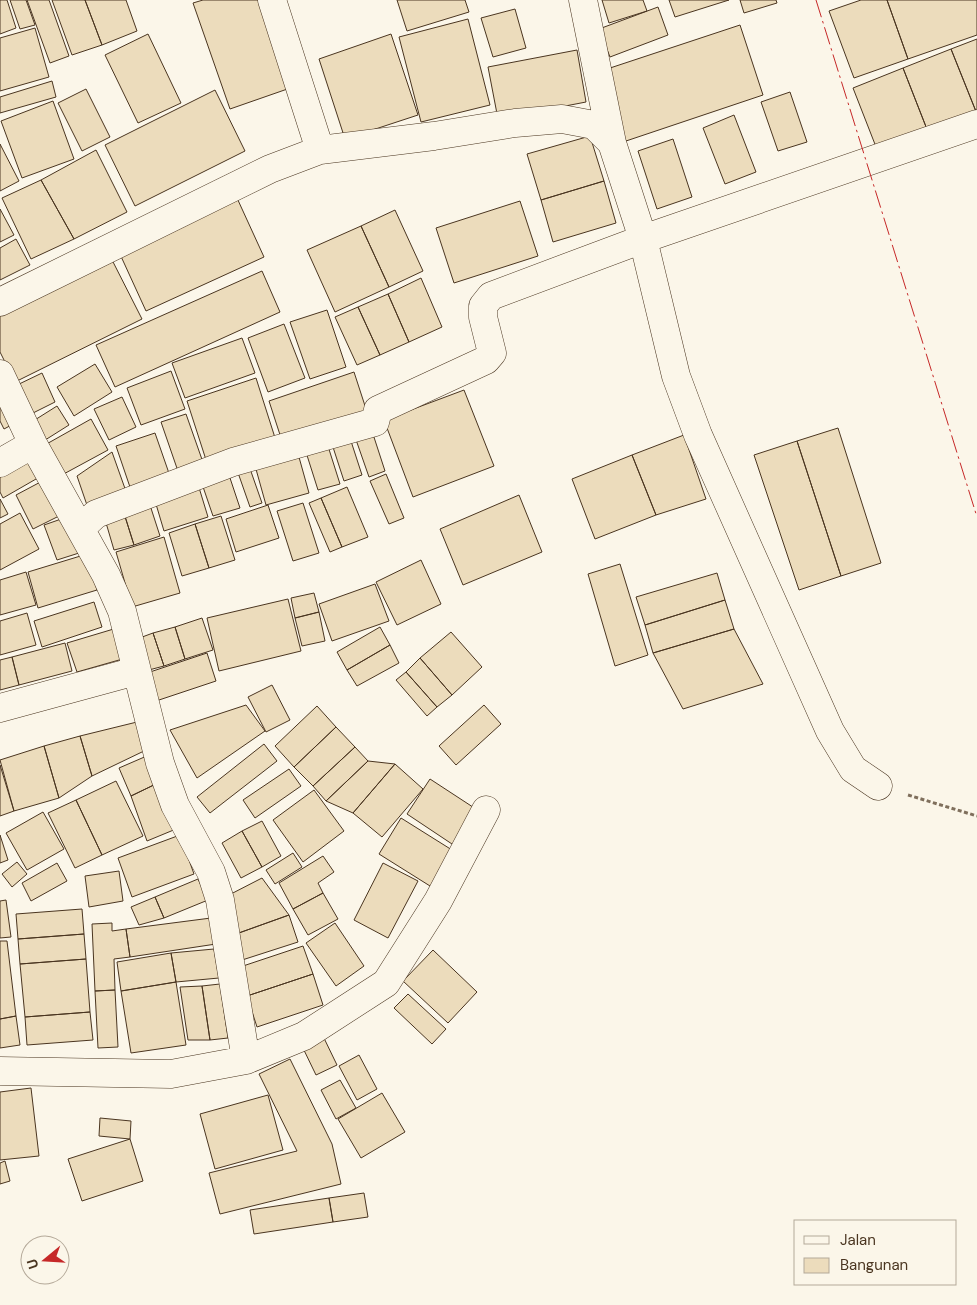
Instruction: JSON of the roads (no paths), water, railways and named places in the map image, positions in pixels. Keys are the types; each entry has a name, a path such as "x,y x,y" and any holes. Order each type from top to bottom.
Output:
{"street":[{"path":"272,0 320,150"},
{"path":"583,0 612,142 642,239 676,376 698,436 830,731 853,769 878,786"},
{"path":"0,302 270,168 320,150 434,136 515,123 562,120 594,125 612,142"},
{"path":"80,528 96,514 233,462 375,422 378,410 492,354 483,317 483,306 490,296 642,239 977,124"},
{"path":"0,374 33,444 106,575 122,611 139,676 136,671"},
{"path":"0,463 33,444"},
{"path":"0,708 136,671"},
{"path":"136,671 160,763 175,805 211,872 220,900 246,1060"},
{"path":"0,1071 171,1074 246,1060 304,1036 386,983 438,901 486,810"}]}
